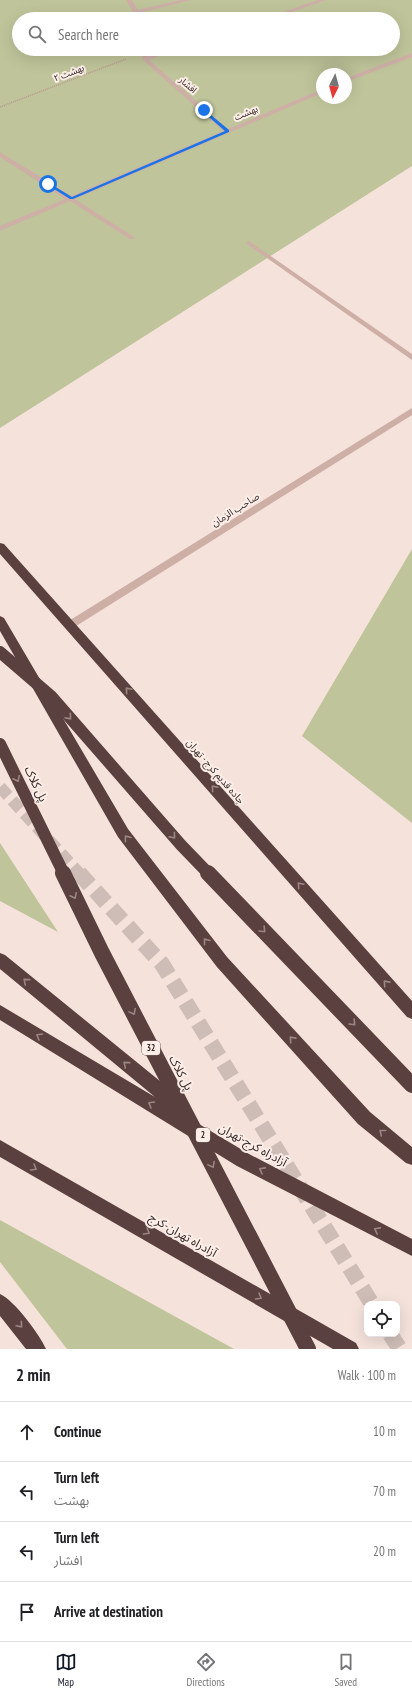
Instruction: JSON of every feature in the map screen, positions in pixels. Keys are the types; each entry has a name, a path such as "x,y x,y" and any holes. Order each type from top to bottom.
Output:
{"highway":[{"name":"جاده قدیم کرج - تهران","path":"0,547 412,1012"},
{"path":"0,620 123,833 132,846 227,968 364,1118 412,1157"},
{"path":"0,652 51,696 181,845 412,1085"},
{"name":"پل کلاک","path":"0,744 102,953 308,1349"},
{"path":"2,962 243,1160"},
{"name":"آزادراه کرج-تهران","path":"0,1012 243,1160 412,1248"},
{"name":"آزادراه تهران-کرج","path":"0,1148 350,1349"},
{"path":"0,1303 24,1329 37,1349"}],"street":[{"path":"129,0 136,12 188,0"},
{"path":"287,12 323,0"},
{"path":"352,78 412,55"},
{"path":"144,56 145,59 154,56"},
{"name":"افشار","path":"145,59 227,131"},
{"name":"بهشت","path":"0,229 316,93"},
{"path":"0,154 72,198 132,238"},
{"path":"249,243 412,358"},
{"name":"صاحب الزمان","path":"70,625 412,411"}],"path":[{"name":"بهشت ۲","path":"0,107 130,56"}],"green space":[{"path":"0,0 412,0 412,166 0,428"},
{"path":"412,549 412,823 302,736"},
{"path":"0,843 58,932 0,901"},
{"path":"0,1220 234,1349 67,1349 0,1262"}],"tunnel":[{"path":"0,787 80,874"},
{"path":"79,873 162,964 370,1301"},
{"path":"392,1337 400,1349"}],"route":[{"path":"48,184 72,198 227,131 204,110"}]}
